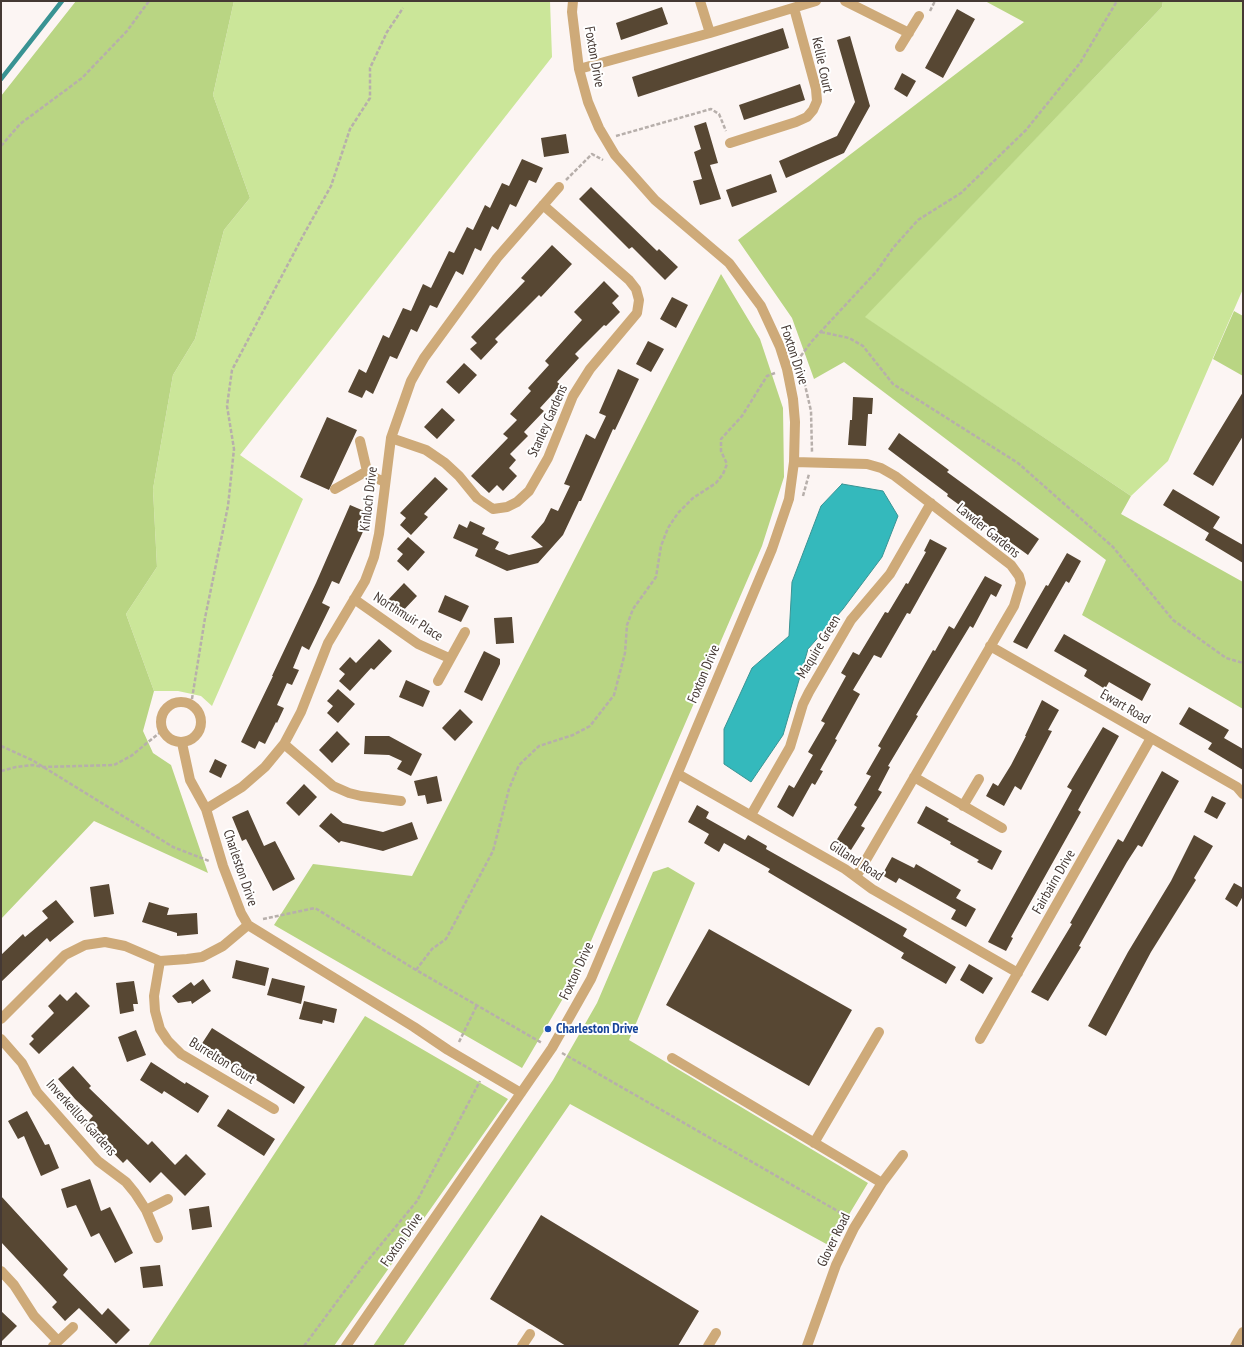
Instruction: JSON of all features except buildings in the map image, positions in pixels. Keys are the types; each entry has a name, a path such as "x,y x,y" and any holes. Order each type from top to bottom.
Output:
{"street":[{"name":"Foxton Drive","path":"346,1346 552,1048 591,979 772,549 790,499 794,462 793,399 787,368 780,347 761,306 729,263 655,200 615,155 599,128 588,102 578,68 572,12 573,1"},
{"path":"700,1 710,33"},
{"path":"578,68 710,33 816,1"},
{"path":"846,1 909,33"},
{"name":"Kellie Court","path":"730,143 796,122 807,117 813,110 816,101 816,90 794,8"},
{"path":"900,47 919,16"},
{"name":"Kinloch Drive","path":"206,809 242,787 266,767 284,744 301,712 328,643 365,581 374,558 379,534 391,438 411,381 424,358 497,258 559,187"},
{"name":"Stanley Gardens","path":"391,438 426,450 445,463 477,498 493,509 507,508 517,502 529,491 548,458 573,396 590,369 637,312 639,300 636,288 629,280 543,205"},
{"path":"360,441 367,471 372,477 385,482"},
{"name":"Lawder Gardens","path":"794,462 867,464 882,468 931,503 1011,565 1019,576 1020,588 1014,606 856,877"},
{"path":"335,488 367,471"},
{"name":"Maquire Green","path":"751,815 790,747 803,704 809,692 851,620 890,574 931,503"},
{"name":"Northmuir Place","path":"354,599 418,644 449,658"},
{"name":"Northmuir Place","path":"438,681 449,658 465,632"},
{"name":"Ewart Road","path":"990,646 1237,787 1243,794"},
{"path":"178,702 191,705 200,714 201,727 194,738 182,743 170,740 162,730 161,718 167,708 178,702"},
{"name":"Fairbairn Drive","path":"980,1039 1151,738"},
{"name":"Charleston Drive","path":"182,743 190,780 206,809 223,866 241,913 248,925 521,1093"},
{"path":"284,744 333,786 349,793 361,796 401,801"},
{"name":"Gilland Road","path":"678,774 845,869 872,889 1018,973"},
{"path":"914,777 1002,828"},
{"path":"963,806 980,779"},
{"path":"1,1019 65,954 85,945 105,942 111,943 125,946 160,961 202,957 223,946 248,925"},
{"name":"Burrelton Court","path":"160,961 154,996 155,1011 160,1029 168,1041 182,1054 274,1109"},
{"path":"814,1143 879,1032"},
{"name":"Inverkeillor Gardens","path":"1,1039 22,1063 37,1092 98,1161 126,1182 146,1210 158,1238"},
{"path":"672,1058 882,1183"},
{"name":"Glover Road","path":"807,1346 836,1265 857,1222 882,1183 904,1155"},
{"path":"146,1210 168,1199"},
{"path":"1,1271 14,1285 34,1316 55,1344 73,1327"},
{"path":"1235,1346 1243,1332"},
{"path":"708,1346 716,1333"},
{"path":"522,1346 530,1334"}],"path":[{"path":"1,146 20,124 82,78 127,32 149,1"},
{"path":"416,970 432,949 446,939 493,851 509,789 519,765 539,746 573,734 590,726 614,695 625,653 627,625 633,609 656,577 661,546 668,528 678,513 693,498 716,483 723,474 727,464 721,451 721,439 742,416 767,376 787,368 799,359 821,332 877,271 893,248 918,220 961,193 1026,130 1080,63 1117,1"},
{"path":"191,705 205,618 228,506 234,449 227,406 232,370 331,186 350,129 370,98 370,68 387,32 403,8"},
{"path":"559,187 592,154 606,162 623,150 614,137 711,109 719,114 730,143"},
{"path":"821,332 848,338 863,346 893,384 1018,463 1113,547 1173,620 1226,658 1243,663"},
{"path":"1,771 16,767 33,766 114,765 131,756 162,730"},
{"path":"1,746 43,767 173,847 223,866"},
{"path":"248,925 266,918 315,908 416,970 857,1222"},
{"path":"454,1053 477,1005"},
{"path":"304,1346 364,1265 417,1202 485,1072"}],"green space":[{"path":"76,1 234,1 213,95 250,198 224,230 195,339 173,375 153,489 157,567 126,614 154,691 143,731 153,753 171,765 208,873 94,821 1,919 1,96"},
{"path":"234,1 550,1 552,57 240,455 303,499 212,706 201,696 178,691 154,691 126,614 157,567 153,489 173,375 195,339 224,230 250,198 213,95"},
{"path":"985,1 1163,1 1162,7 865,317 1131,496 1121,514 1243,582 1243,709 1082,615 1106,560 844,362 814,379 792,318 738,240 1024,22"},
{"path":"1163,1 1243,1 1243,289 1168,461 1131,496 864,317 1162,7"},
{"path":"721,274 760,339 783,408 784,477 762,546 575,978 522,1068 274,925 313,864 412,876"},
{"path":"1234,311 1243,316 1243,376 1213,359"},
{"path":"668,867 695,883 629,1040 868,1183 830,1246 570,1104 403,1346 373,1346 553,1080 597,1003 653,872"},
{"path":"365,1016 508,1099 334,1346 148,1346"}],"water":[{"path":"842,484 883,491 898,516 882,557 843,609 808,649 783,735 751,782 724,764 724,729 752,668 789,636 792,582 821,506"}],"waterway":[{"path":"1,79 62,1"}],"place":[{"name":"Charleston Drive","path":"548,1029"}]}
